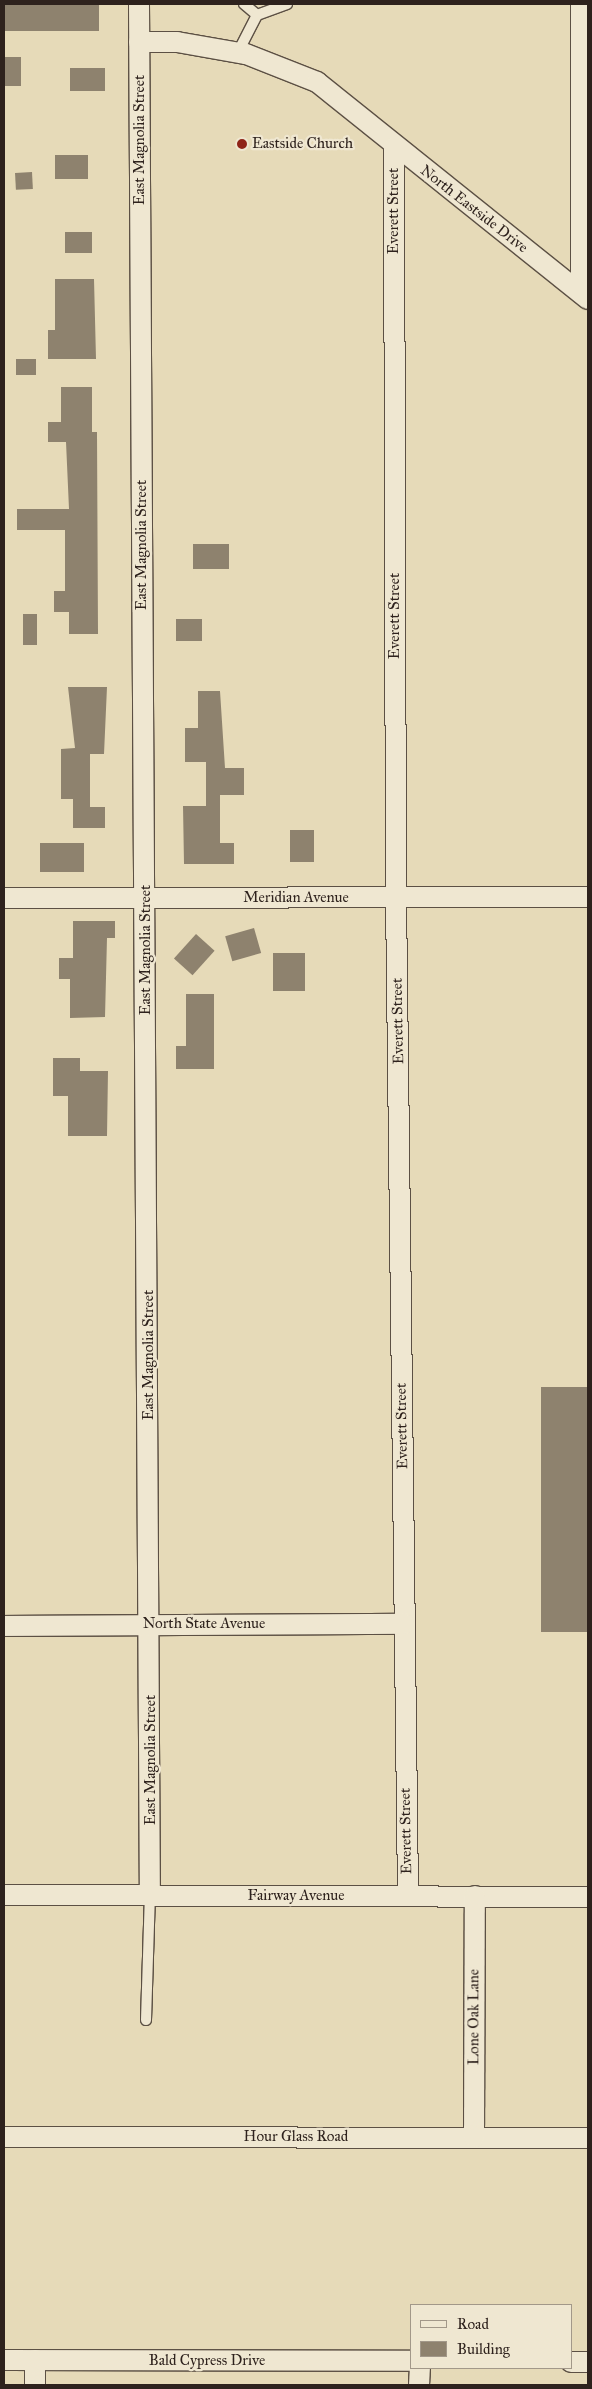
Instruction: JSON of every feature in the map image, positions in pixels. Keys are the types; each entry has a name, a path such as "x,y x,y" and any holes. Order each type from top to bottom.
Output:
{"street":[{"name":"East Magnolia Street","path":"139,4 150,1623 150,1896"},
{"path":"581,4 585,185 585,296"},
{"name":"North Eastside Drive","path":"139,42 177,42 238,52 317,82 394,147 585,296"},
{"name":"Everett Street","path":"394,147 396,897 408,1895"},
{"name":"Meridian Avenue","path":"4,898 588,897"},
{"name":"North State Avenue","path":"4,1626 150,1623 404,1624"},
{"name":"Fairway Avenue","path":"4,1895 588,1897"},
{"name":"Lone Oak Lane","path":"474,1896 474,2137"},
{"name":"Hour Glass Road","path":"4,2137 588,2138"},
{"name":"Bald Cypress Drive","path":"4,2360 410,2361"},
{"path":"35,2360 35,2385"},
{"path":"572,2362 588,2362"},
{"path":"419,2385 420,2369"}],"lane":[{"path":"244,4 257,15"},
{"path":"238,52 257,15 287,4"},
{"path":"146,2020 150,1896"}],"building":[{"path":"4,4 99,4 99,31 4,31"},
{"path":"5,57 21,57 21,86 5,86"},
{"path":"70,68 105,68 105,91 70,91"},
{"path":"55,155 88,155 88,179 55,179"},
{"path":"32,172 33,189 16,190 15,173"},
{"path":"65,232 92,232 92,253 65,253"},
{"path":"55,279 94,279 96,359 48,359 48,330 55,330"},
{"path":"16,359 36,359 36,375 16,375"},
{"path":"61,387 92,387 92,432 97,432 98,634 69,634 69,612 54,612 54,591 65,591 65,530 17,530 17,509 69,509 66,442 48,442 48,422 61,422"},
{"path":"193,544 229,544 229,569 193,569"},
{"path":"23,614 37,614 37,645 23,645"},
{"path":"176,619 202,619 202,641 176,641"},
{"path":"68,687 107,687 104,754 90,754 90,807 105,807 105,828 73,828 73,799 61,799 61,749 75,748"},
{"path":"198,691 220,691 225,768 244,768 244,795 220,795 220,843 234,843 234,864 184,864 183,806 206,806 206,762 185,762 185,728 198,728"},
{"path":"290,830 314,830 314,862 290,862"},
{"path":"40,843 84,843 84,872 40,872"},
{"path":"73,921 115,921 115,938 107,938 105,1017 70,1018 70,979 59,979 59,958 73,958"},
{"path":"254,928 261,953 232,961 225,936"},
{"path":"196,934 215,951 192,975 174,959"},
{"path":"273,953 305,953 305,991 273,991"},
{"path":"186,994 214,994 214,1069 176,1069 176,1046 186,1046"},
{"path":"53,1058 80,1058 80,1071 108,1071 107,1136 68,1136 68,1096 53,1096"},
{"path":"541,1387 588,1387 588,1632 541,1632"}],"place":[{"name":"Eastside Church","path":"242,144"}]}
